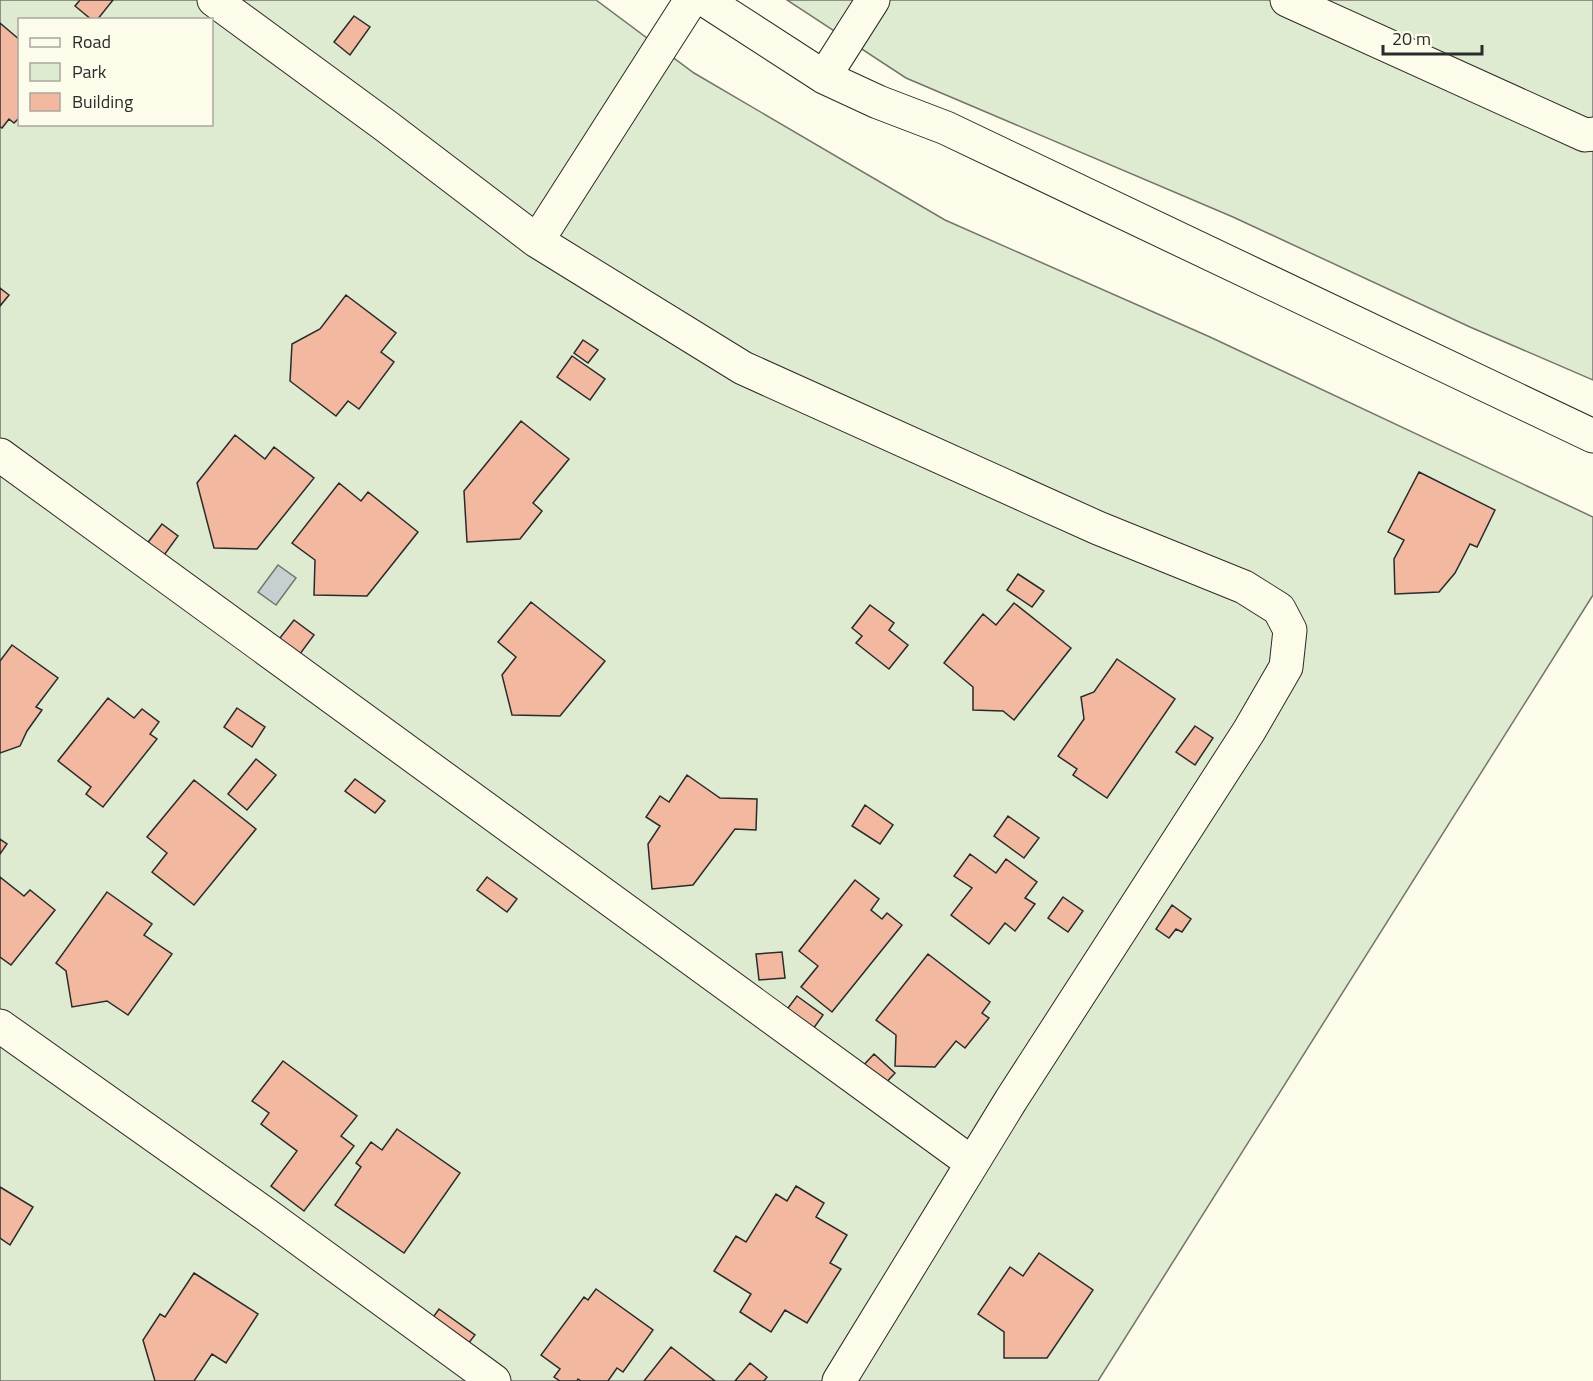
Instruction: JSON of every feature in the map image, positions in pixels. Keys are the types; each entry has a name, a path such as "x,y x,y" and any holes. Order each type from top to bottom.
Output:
{"street":[{"path":"214,0 386,126 537,242 742,368 1098,528 1244,587 1279,609 1290,630 1286,668 1249,731 1011,1100 839,1381"},
{"path":"537,242 691,0"},
{"path":"705,0 824,77 878,102 946,128 1593,436"},
{"path":"824,77 873,0"},
{"path":"1287,0 1585,135 1593,134"},
{"path":"0,454 972,1163"},
{"path":"0,1026 268,1216 494,1381"}],"green space":[{"path":"0,0 596,0 694,73 945,220 1210,337 1593,517 1593,595 1098,1381 0,1381"},
{"path":"787,0 1593,0 1593,380 1470,327 1233,217 906,78"}],"shaded area":[{"path":"278,565 296,578 276,605 258,592"}],"building":[{"path":"80,0 113,0 99,18 90,18 75,6"},
{"path":"354,16 370,27 350,55 334,42"},
{"path":"0,23 18,38 18,119 14,123 9,119 2,128 0,127"},
{"path":"0,288 9,295 0,306"},
{"path":"346,295 396,333 381,352 394,362 359,409 348,401 336,416 290,381 292,344 320,329"},
{"path":"583,340 598,350 588,363 574,353"},
{"path":"572,356 605,379 590,400 557,377"},
{"path":"521,421 569,459 533,503 542,511 520,539 467,542 464,491"},
{"path":"235,435 265,459 274,447 314,478 257,549 214,548 197,483"},
{"path":"1419,472 1495,510 1477,547 1470,544 1455,573 1439,592 1395,594 1394,559 1404,540 1388,532"},
{"path":"339,483 361,501 368,492 418,532 367,596 314,595 315,560 292,543"},
{"path":"162,524 178,536 162,558 146,545"},
{"path":"1018,574 1044,591 1032,607 1007,590"},
{"path":"531,602 605,661 560,716 512,715 502,675 516,657 498,642"},
{"path":"1014,603 1071,648 1014,720 1003,711 973,710 973,687 944,663 983,614 996,625"},
{"path":"870,605 894,623 889,630 908,645 889,669 856,643 862,636 852,628"},
{"path":"294,620 314,635 297,658 276,643"},
{"path":"12,645 58,678 36,707 42,710 27,731 20,746 0,753 0,661"},
{"path":"1117,659 1175,699 1107,798 1073,775 1077,769 1058,756 1084,719 1081,697 1094,692"},
{"path":"108,698 134,718 142,709 159,722 150,734 157,739 103,807 86,794 91,787 58,761"},
{"path":"237,708 265,727 252,747 224,727"},
{"path":"1195,726 1213,738 1195,765 1176,752"},
{"path":"256,759 276,775 247,810 228,794"},
{"path":"687,775 720,798 757,799 756,830 735,829 693,885 652,889 648,844 660,826 646,817 660,796 669,802"},
{"path":"355,779 385,801 375,813 345,791"},
{"path":"194,780 256,829 194,905 152,872 167,853 147,837"},
{"path":"865,805 893,825 880,844 852,826"},
{"path":"1008,816 1039,838 1024,858 994,836"},
{"path":"0,839 7,844 0,854"},
{"path":"970,854 996,873 1006,859 1037,882 1025,898 1035,904 1015,931 1005,923 989,944 951,915 972,888 954,876"},
{"path":"0,877 24,896 30,890 55,910 11,965 0,957"},
{"path":"487,877 517,899 507,912 477,890"},
{"path":"855,880 879,899 871,910 882,919 887,913 902,925 832,1012 801,987 818,966 799,951"},
{"path":"107,892 152,924 144,935 172,954 128,1015 107,1001 72,1007 66,971 56,963"},
{"path":"1063,897 1083,911 1068,932 1048,918"},
{"path":"1172,905 1191,919 1182,932 1176,929 1169,938 1156,929"},
{"path":"782,952 785,978 759,980 756,954"},
{"path":"928,954 990,1002 982,1013 989,1018 965,1048 956,1041 935,1067 895,1066 896,1035 876,1020"},
{"path":"797,996 823,1015 811,1032 785,1012"},
{"path":"874,1054 895,1073 882,1087 860,1069"},
{"path":"283,1061 357,1116 341,1136 354,1146 304,1211 271,1186 297,1151 261,1124 269,1113 252,1101"},
{"path":"397,1129 460,1173 404,1253 335,1205 361,1167 356,1163 371,1142 382,1150"},
{"path":"796,1186 824,1203 816,1217 847,1235 830,1263 841,1269 807,1323 785,1310 771,1332 740,1312 751,1294 714,1271 736,1236 746,1242 776,1194 787,1201"},
{"path":"0,1187 33,1207 10,1245 0,1238"},
{"path":"1039,1253 1093,1290 1047,1358 1004,1358 1004,1332 978,1314 1010,1267 1023,1276"},
{"path":"194,1273 258,1314 226,1363 212,1354 194,1381 155,1381 143,1340 160,1314 165,1317"},
{"path":"596,1289 653,1330 623,1372 617,1368 608,1381 578,1379 577,1381 560,1381 554,1377 560,1369 541,1355 584,1297 588,1300"},
{"path":"439,1309 475,1335 464,1349 429,1323"},
{"path":"671,1347 715,1381 644,1381"},
{"path":"750,1363 767,1377 764,1381 735,1381"}]}
